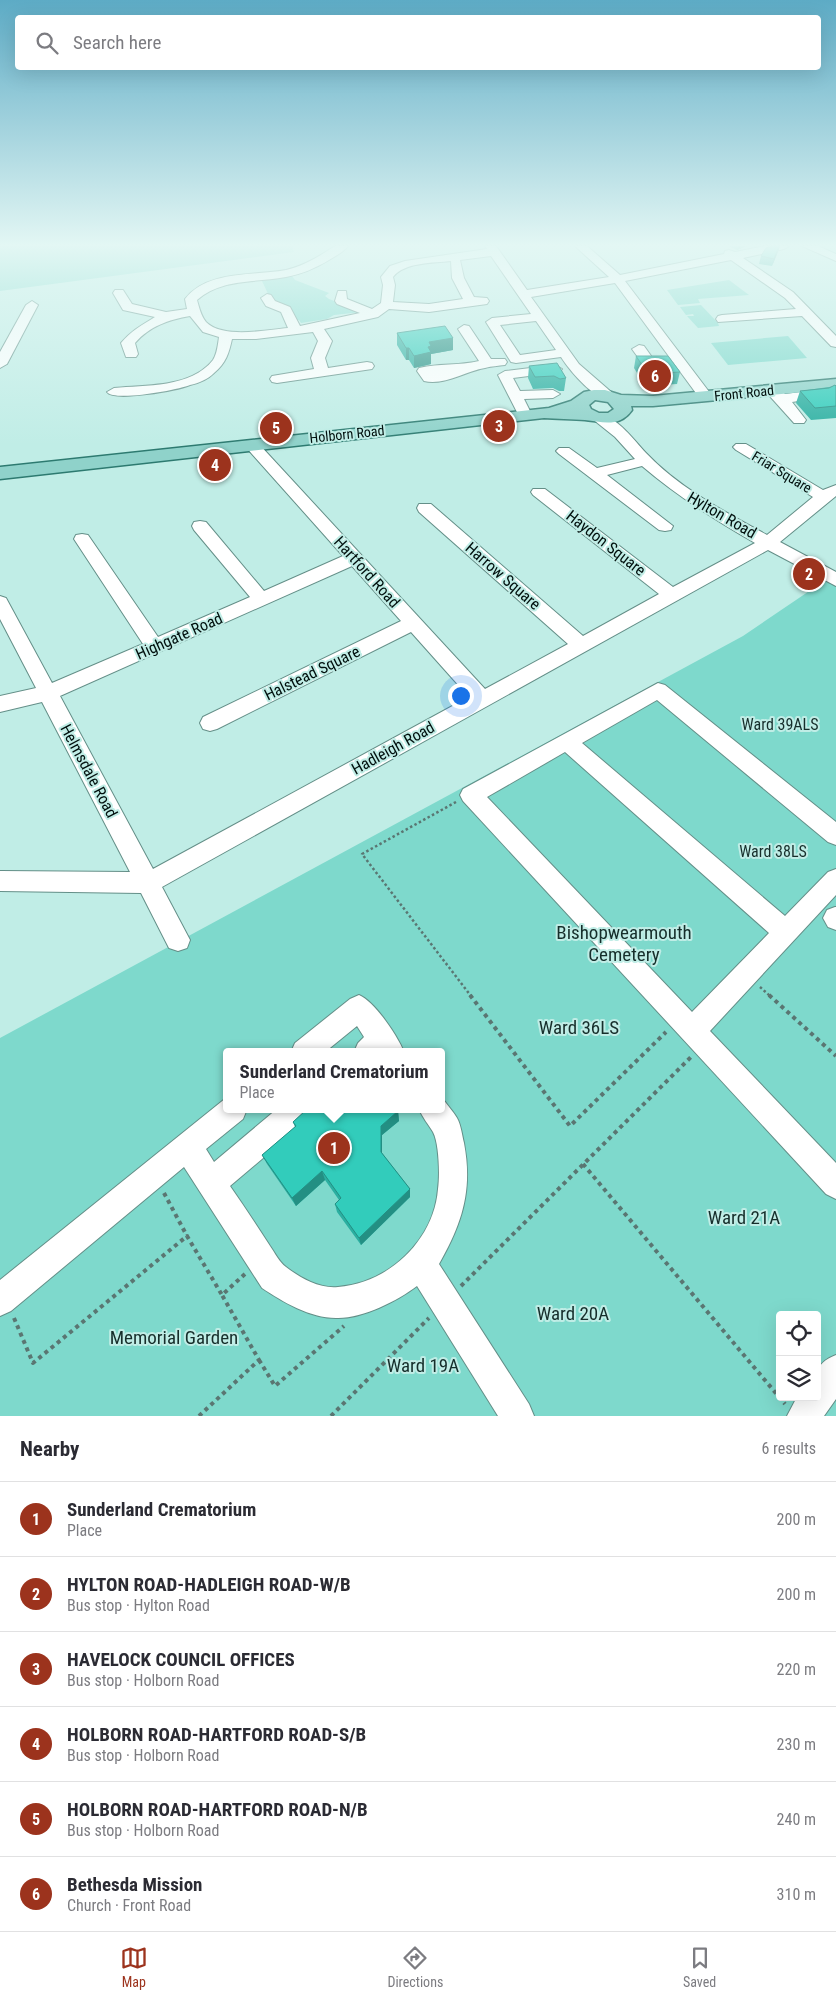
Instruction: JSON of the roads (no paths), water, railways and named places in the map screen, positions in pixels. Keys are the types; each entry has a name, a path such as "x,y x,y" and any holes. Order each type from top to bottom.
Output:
{"main road":[{"name":"Front Road","path":"617,406 706,397 777,395 833,384"},
{"path":"594,395 617,406 588,409 594,395"},
{"name":"Holborn Road","path":"0,472 588,409"}],"street":[{"path":"0,364 5,345 27,312"},
{"path":"149,312 166,316"},
{"path":"131,354 128,344 138,332 166,316 192,312"},
{"path":"193,312 202,326 212,332 226,335 255,336 352,320 377,312"},
{"path":"287,312 295,329"},
{"path":"369,312 374,314"},
{"path":"535,312 574,367 617,406 620,434"},
{"path":"642,312 706,397"},
{"path":"722,319 804,312"},
{"path":"805,312 836,344"},
{"path":"516,359 492,322 538,316"},
{"path":"316,326 325,341 318,358 322,372"},
{"path":"464,330 487,363"},
{"path":"114,392 192,388 220,360 226,335"},
{"path":"639,349 650,364 678,361"},
{"path":"463,369 487,363 563,353"},
{"path":"277,379 367,366"},
{"path":"525,415 505,375 574,367"},
{"path":"574,367 588,409"},
{"path":"515,395 552,394"},
{"path":"777,395 799,420"},
{"name":"Hylton Road","path":"588,409 620,434 645,461 688,495 725,519 836,580"},
{"name":"Hartford Road","path":"252,445 482,699"},
{"name":"Friar Square","path":"741,448 830,493"},
{"path":"564,451 665,526"},
{"path":"599,476 599,472 645,461"},
{"name":"Haydon Square","path":"539,492 672,595"},
{"name":"Hadleigh Road","path":"1,884 148,883 769,542 830,493"},
{"name":"Harrow Square","path":"425,508 581,645"},
{"path":"200,526 261,599"},
{"path":"82,539 155,647"},
{"name":"Highgate Road","path":"0,704 48,693 355,558"},
{"name":"Helmsdale Road","path":"0,602 178,940"},
{"name":"Halstead Square","path":"210,722 414,623"},
{"path":"836,835 658,690 471,794 836,1184"},
{"path":"567,742 785,932"},
{"path":"692,1031 836,879"},
{"path":"309,1048 359,1008 380,1048"},
{"path":"2,1298 228,1113"},
{"path":"212,1182 294,1113"},
{"path":"187,1146 273,1277 293,1290 317,1300 337,1303 367,1297 394,1284 421,1264 440,1232 448,1212 453,1189 452,1156 447,1128 436,1113"},
{"path":"421,1264 517,1416"},
{"path":"807,1405 836,1371"}],"place":[{"name":"Bethesda Mission","path":"655,376"},
{"name":"HAVELOCK COUNCIL OFFICES","path":"499,426"},
{"name":"HOLBORN ROAD-HARTFORD ROAD-N/B","path":"276,428"},
{"name":"HOLBORN ROAD-HARTFORD ROAD-S/B","path":"215,465"},
{"name":"HYLTON ROAD-HADLEIGH ROAD-W/B","path":"809,574"},
{"name":"Sunderland Crematorium","path":"334,1148"}],"park label":[{"name":"Ward 39ALS","path":"780,724"},
{"name":"Ward 38LS","path":"773,851"},
{"name":"Bishopwearmouth Cemetery","path":"624,943"},
{"name":"Ward 36LS","path":"579,1027"},
{"name":"Ward 21A","path":"744,1217"},
{"name":"Ward 20A","path":"573,1313"},
{"name":"Memorial Garden","path":"174,1337"},
{"name":"Ward 19A","path":"423,1365"}]}
